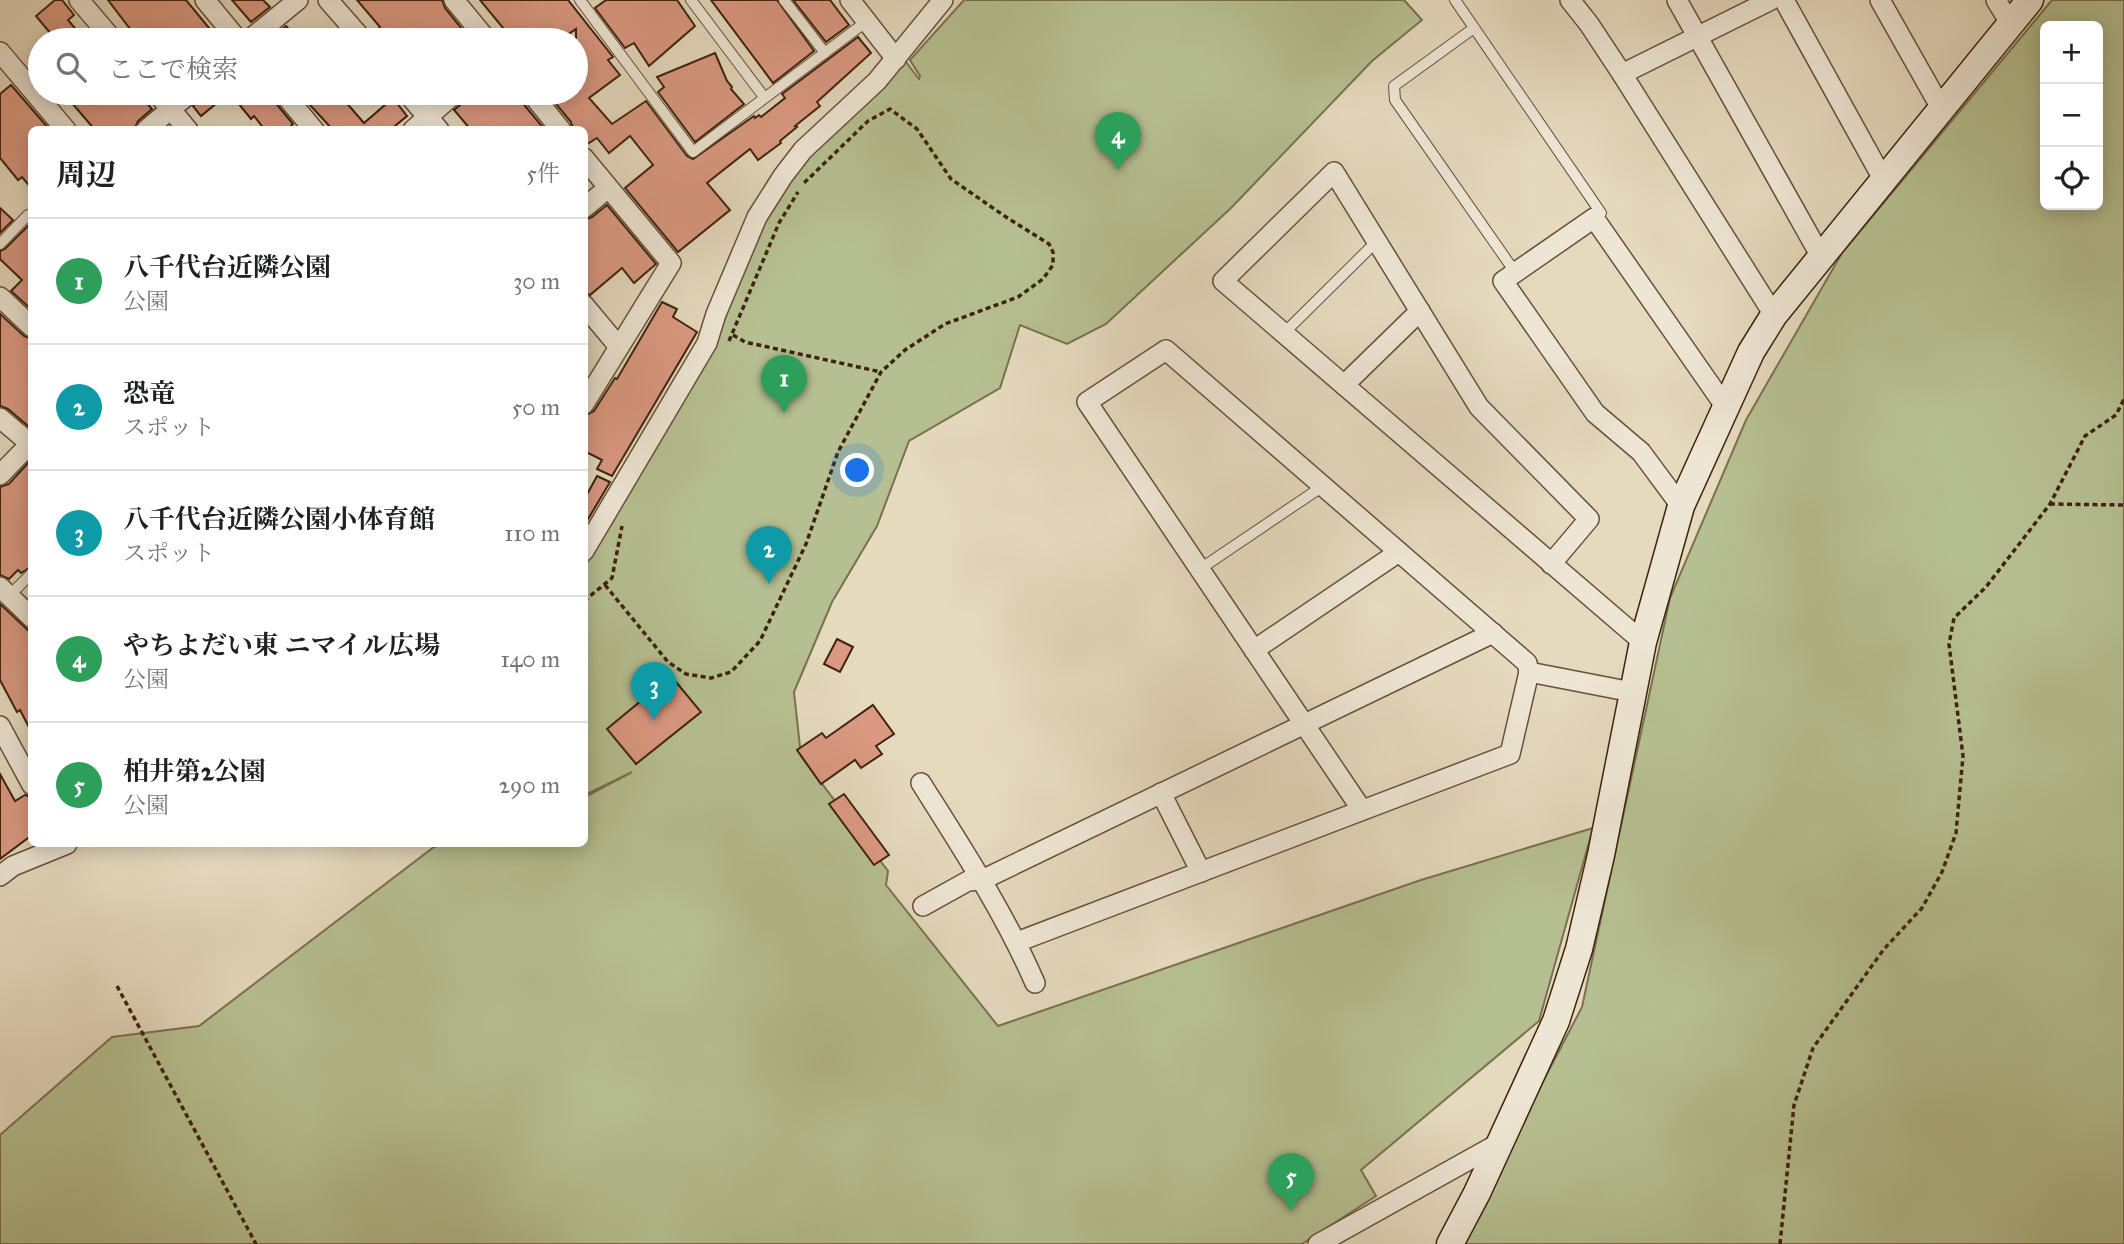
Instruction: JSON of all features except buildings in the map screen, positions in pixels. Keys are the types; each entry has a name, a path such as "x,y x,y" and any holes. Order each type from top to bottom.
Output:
{"street":[{"path":"79,0 103,28"},
{"path":"205,0 228,28"},
{"path":"264,28 298,0"},
{"path":"328,0 352,28"},
{"path":"454,0 478,28"},
{"path":"850,0 896,59"},
{"path":"588,544 707,343 716,314 757,217 783,176 803,150 877,81 943,0"},
{"path":"1570,0 1622,74 1774,315"},
{"path":"1677,0 1820,255"},
{"path":"1622,74 1771,0"},
{"path":"1784,0 1883,178"},
{"path":"1881,0 1941,108"},
{"path":"1996,0 2010,23"},
{"path":"1450,1244 1501,1142 1556,1021 1579,949 1601,855 1643,642 1681,506 1725,406 1751,352 1774,315 1820,255 2030,0"},
{"path":"0,52 28,85"},
{"path":"45,105 63,126"},
{"path":"168,105 185,126"},
{"path":"151,126 176,105"},
{"path":"293,105 311,126"},
{"path":"414,105 426,125 444,105"},
{"path":"541,105 558,126"},
{"path":"588,163 671,262 588,397"},
{"path":"1551,564 1589,519 1479,407 1334,172 1223,281 1551,564 1643,642"},
{"path":"588,205 608,188"},
{"path":"1681,506 1641,452 1595,413 1503,281 1594,218 1725,406"},
{"path":"0,298 28,323"},
{"path":"588,310 619,347"},
{"path":"1344,385 1420,311"},
{"path":"1017,942 1510,754 1529,673 1527,663 1166,349 1087,402 1362,810"},
{"path":"0,418 28,441"},
{"path":"0,475 28,447"},
{"path":"1254,650 1399,552"},
{"path":"5,591 28,614"},
{"path":"923,906 968,881 982,880 1493,633"},
{"path":"1529,673 1632,692"},
{"path":"3,739 28,779"},
{"path":"921,783 982,880 1017,942 1035,984"},
{"path":"1161,793 1201,872"},
{"path":"0,876 12,866 60,847"},
{"path":"1318,1244 1501,1142"}],"lane":[{"path":"691,0 764,97"},
{"path":"784,0 825,53"},
{"path":"1455,0 1601,213 1594,218"},
{"path":"586,2 693,152 867,21"},
{"path":"1474,28 1394,86 1395,100 1516,272"},
{"path":"0,244 28,215"},
{"path":"1284,333 1377,241"},
{"path":"1200,569 1323,486"},
{"path":"5,591 28,576"}],"path":[{"path":"605,585 668,662 687,674 711,678 731,672 760,641 806,544 838,452 881,372 905,350 945,324 1017,296 1043,279 1053,265 1053,252 1049,244 951,179 917,130 890,109 889,101"},
{"path":"727,345 779,223 802,185 868,121 890,109"},
{"path":"733,334 745,342 881,372"},
{"path":"1780,1244 1794,1105 1813,1048 1884,949 1922,908 1942,872 1956,833 1963,756 1949,644 1954,618 1986,587 2050,503 2085,436 2116,415 2124,399"},
{"path":"2050,503 2124,505"},
{"path":"588,598 612,578 622,525"},
{"path":"117,986 256,1244"}],"green space":[{"path":"964,0 1404,0 1422,20 1372,61 1231,208 1106,324 1067,344 1020,325 1000,388 909,441 877,526 832,602 794,692 801,756 888,871 886,885 998,1026 1421,880 1593,828 1539,1021 1361,1170 1376,1196 1302,1244 0,1244 0,1135 112,1037 199,1026 434,847 588,847 588,795 632,772 588,794 588,561 712,352 764,217 821,141 906,62 919,79 920,76 910,60"},
{"path":"2052,0 2124,0 2124,1244 1458,1244 1582,1007 1670,598 1746,420 1842,253"}],"place":[{"name":"やちよだい東 ニマイル広場","path":"1118,170"},
{"name":"八千代台近隣公園","path":"784,413"},
{"name":"恐竜","path":"769,584"},
{"name":"八千代台近隣公園小体育館","path":"654,720"},
{"name":"柏井第2公園","path":"1291,1211"}]}
